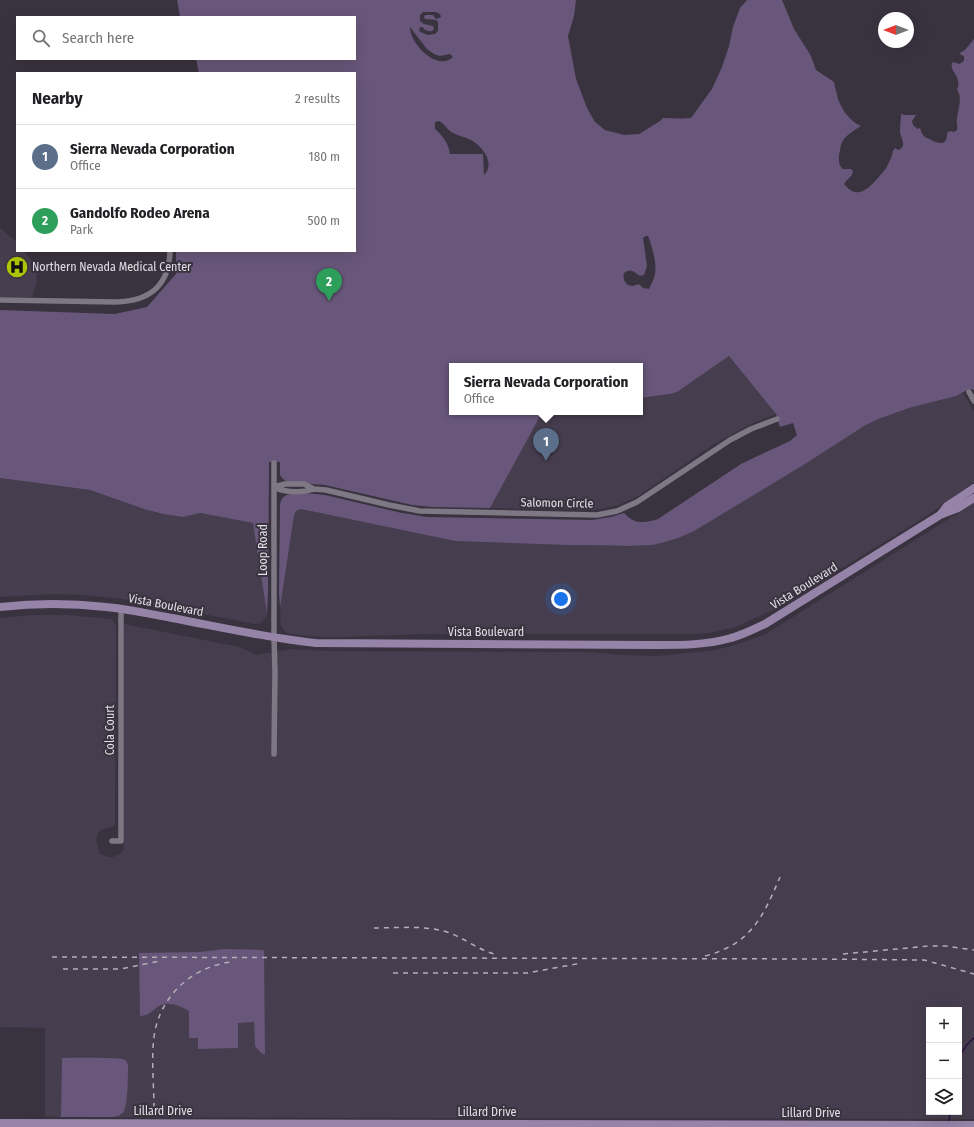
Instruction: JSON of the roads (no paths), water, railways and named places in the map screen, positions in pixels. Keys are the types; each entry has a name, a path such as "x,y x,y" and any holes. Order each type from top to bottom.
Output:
{"main road":[{"name":"Vista Boulevard","path":"940,515 947,506 974,488"},
{"name":"Vista Boulevard","path":"0,607 29,604 82,604 121,609 274,638 316,643 668,645 715,642 749,632 765,624 940,515 958,508 974,498"},
{"name":"Lillard Drive","path":"0,1123 107,1125 974,1125"}],"street":[{"path":"0,300 116,302 140,299 152,292 162,282 169,267 170,252"},
{"path":"969,392 974,401"},
{"name":"Salomon Circle","path":"274,487 285,484 304,484 314,489 326,490 395,507 420,511 597,515 617,510 637,502 730,440 751,429 777,419"},
{"name":"Loop Road","path":"274,463 274,754"},
{"name":"Cola Court","path":"112,841 121,841 121,609"}],"waterway":[{"path":"962,1053 965,1047 974,1038"},
{"path":"949,1121 950,1115"}],"railway":[{"path":"705,956 721,951 734,944 753,927 768,905 780,877"},
{"path":"374,928 429,928 447,932 485,951 498,955"},
{"path":"843,954 929,946 945,946 974,950"},
{"path":"52,957 924,960 974,974"},
{"path":"63,969 121,969 160,961"},
{"path":"154,1108 153,1046 157,1022 163,1009 170,997 191,977 217,965 232,962"},
{"path":"393,973 527,973 582,963"}],"place":[{"name":"Northern Nevada Medical Center","path":"17,267"},
{"name":"Gandolfo Rodeo Arena","path":"329,301"},
{"name":"Sierra Nevada Corporation","path":"546,461"}]}
